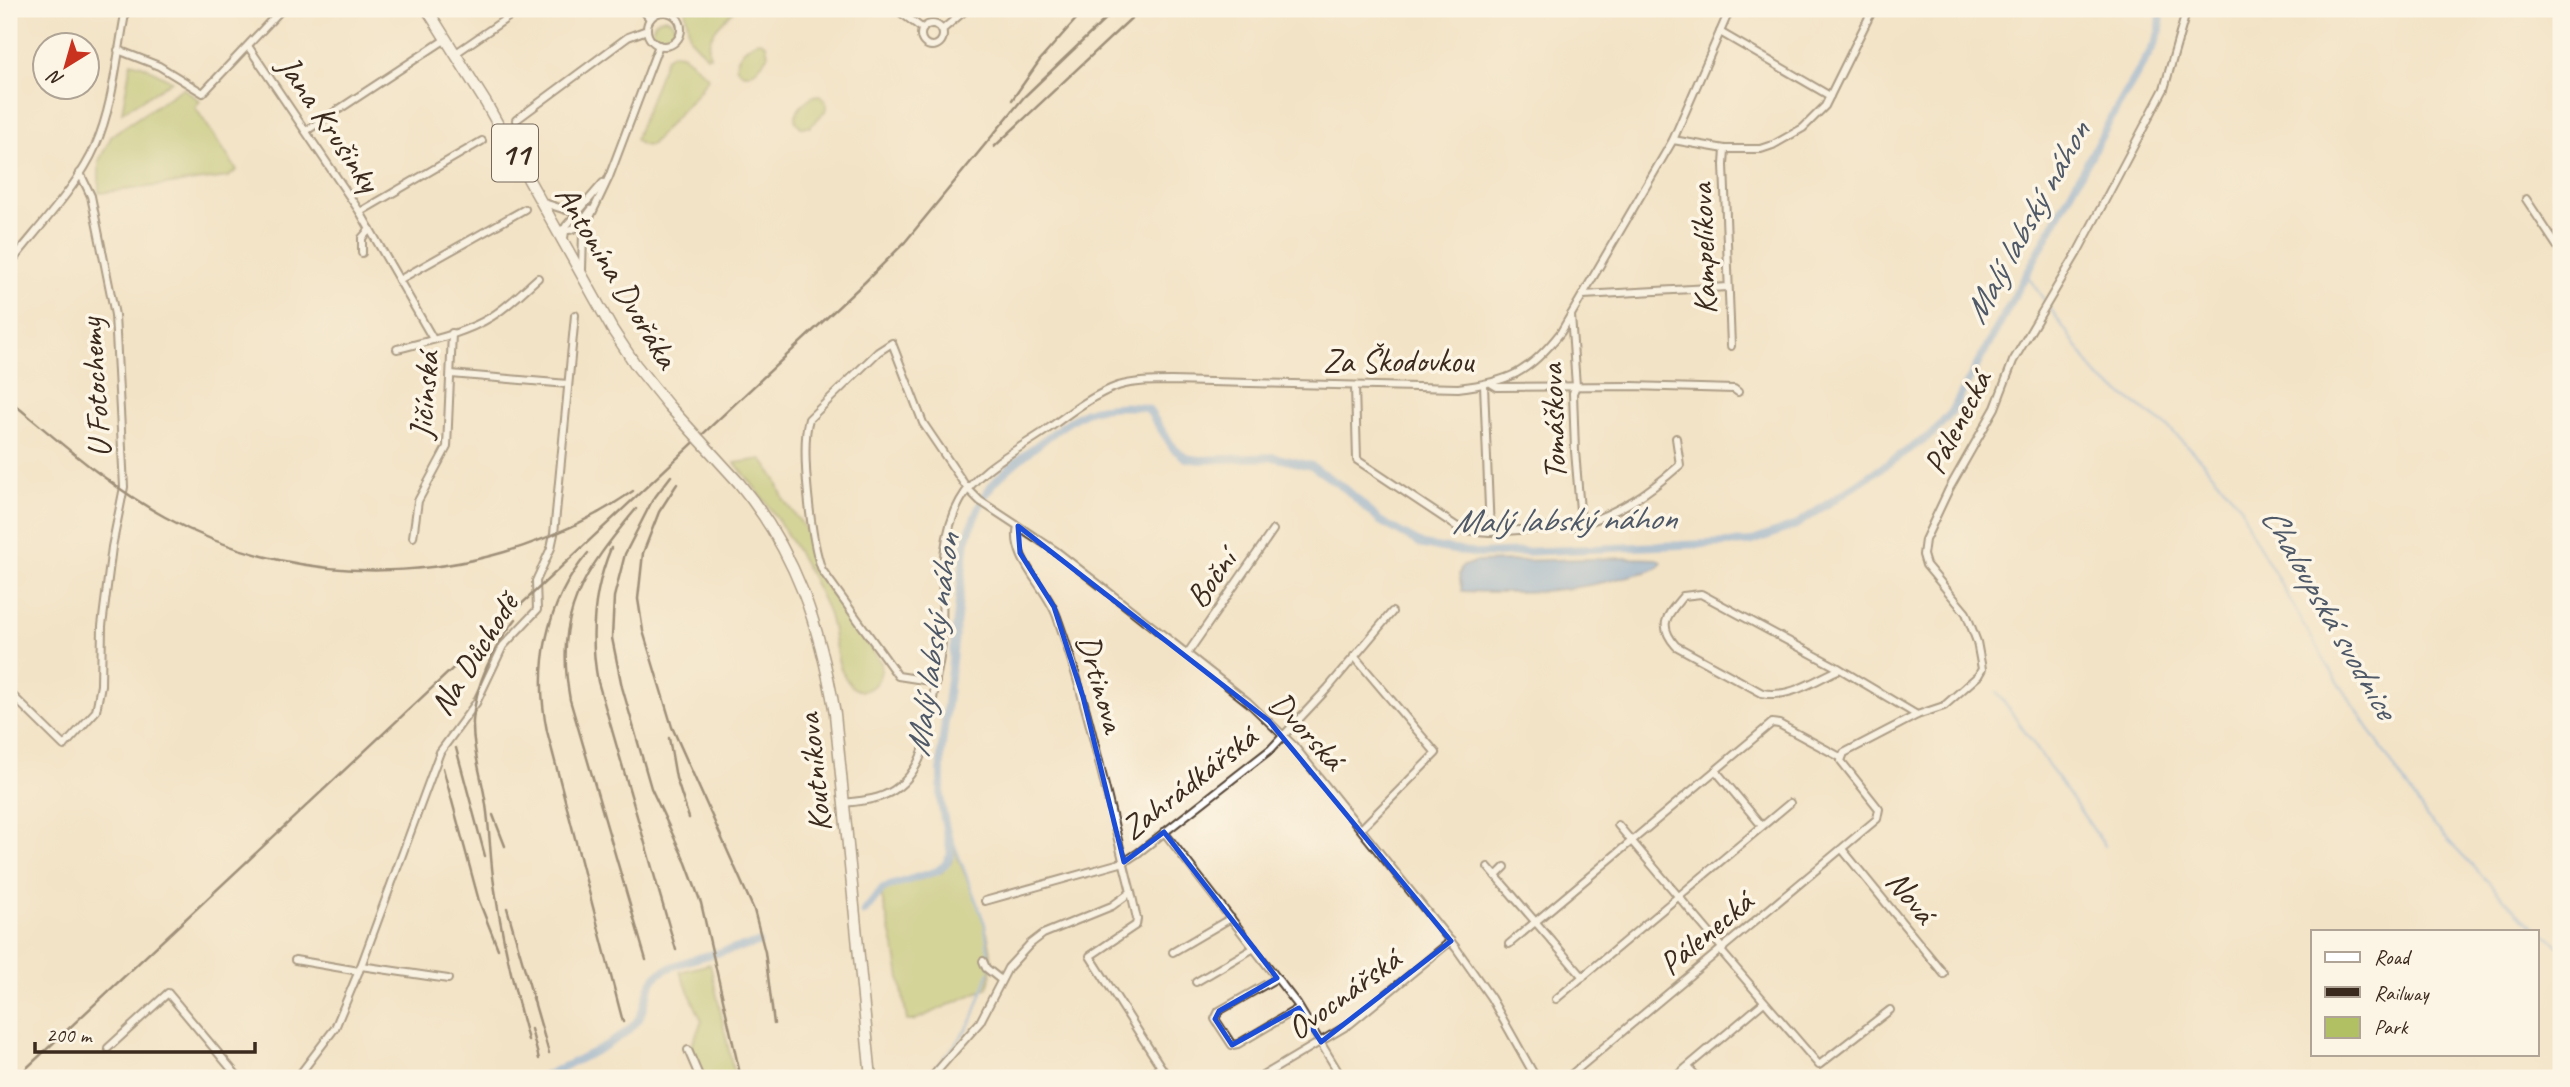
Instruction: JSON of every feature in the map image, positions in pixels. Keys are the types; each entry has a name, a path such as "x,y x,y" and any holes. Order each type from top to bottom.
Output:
{"main road":[{"name":"Antonína Dvořáka","path":"427,9 560,228 582,276 622,345 668,405 739,483"},
{"name":"Koutníkova","path":"739,483 783,545 818,632 835,713 871,1078"}],"street":[{"path":"9,265 80,173 94,149 106,118 126,9"},
{"path":"118,50 159,66 203,93 282,9"},
{"path":"456,53 520,9"},
{"path":"642,9 650,19"},
{"path":"678,9 681,29 678,39 669,46 659,45 650,39 647,30 650,19 665,10 678,19"},
{"path":"896,9 923,29"},
{"path":"942,30 967,9"},
{"name":"Za Škodovkou","path":"843,803 883,797 906,781 917,764 929,732 942,638 944,552 950,522 967,488 982,474 1076,409 1118,386 1171,381 1458,388 1488,384 1518,373 1541,357 1571,315 1674,140 1730,9"},
{"name":"Kampelíkova","path":"1674,140 1725,149 1761,149 1773,145 1813,120 1830,96 1873,9"},
{"name":"Pálenecká","path":"1567,1078 1877,819 1879,809 1840,757 1852,748 1917,715 1944,706 1978,676 1982,664 1966,613 1926,565 1923,555 1925,540 1949,489 1995,408 2014,361 2077,253 2164,89 2188,9"},
{"path":"933,24 942,30 940,43 929,46 921,39 923,29 933,24"},
{"path":"516,120 628,37 647,30"},
{"path":"1720,32 1830,96"},
{"path":"306,131 446,38"},
{"path":"582,276 583,232 609,177 659,45"},
{"name":"Jana Krušinky","path":"248,46 360,212 433,339"},
{"path":"360,212 482,141"},
{"name":"Kampelíkova","path":"1725,149 1731,346"},
{"name":"U Fotochemy","path":"9,692 64,746 96,711 99,704 105,603 112,547 124,487 116,327 91,196 80,173"},
{"path":"560,228 609,177"},
{"path":"2526,199 2561,252"},
{"path":"544,203 566,210 587,202"},
{"path":"560,228 575,229 597,203"},
{"path":"399,280 525,209"},
{"name":"Jana Krušinky","path":"362,253 362,237 370,229"},
{"path":"397,349 452,333 492,317 538,278"},
{"path":"1583,295 1728,287"},
{"name":"Na Důchodě","path":"297,1078 335,1028 440,752 476,703 503,646 537,610 536,581 554,534 575,314"},
{"name":"Tomáškova","path":"1571,315 1577,386 1573,393 1581,522 1579,526"},
{"name":"Jičínská","path":"413,537 418,501 447,447 452,333"},
{"path":"936,682 898,676 822,570 809,498 805,431 809,419 878,352 892,343 923,423 967,488"},
{"path":"451,374 568,384"},
{"path":"1490,532 1488,384 1497,387 1734,389 1738,392"},
{"name":"Tomáškova","path":"1355,386 1357,460 1462,530 1490,532 1579,526 1609,515 1638,499 1680,465 1676,438"},
{"name":"Dvorská","path":"967,488 980,501 1056,551 1248,702 1284,736 1362,828 1451,941 1491,998 1536,1078"},
{"name":"Drtinova","path":"1018,526 1015,537 1020,553 1054,607 1069,650 1124,862"},
{"name":"Boční","path":"1186,654 1273,530"},
{"path":"1840,669 1789,694 1776,696 1754,691 1676,646 1667,635 1665,627 1668,614 1683,596 1701,594 1840,669 1917,715"},
{"name":"Zahrádkářská","path":"985,901 1124,862 1271,749 1392,612"},
{"path":"1354,656 1436,753 1362,828"},
{"path":"1509,944 1774,723 1840,757"},
{"path":"1716,771 1762,826"},
{"path":"1556,999 1790,803"},
{"path":"1618,825 1818,1064 1822,1065 1889,1010"},
{"path":"1164,832 1299,1008 1342,1078"},
{"name":"Nová","path":"1842,849 1944,974"},
{"name":"Zahrádkářská","path":"931,1078 980,1023 1001,980 1014,961 1035,939 1112,906 1131,892 1124,862"},
{"path":"1488,867 1583,977"},
{"path":"1496,876 1505,867"},
{"path":"1131,892 1136,925 1086,958 1168,1078"},
{"path":"1173,952 1231,918"},
{"name":"Ovocnářská","path":"1259,1078 1350,1024 1451,941"},
{"path":"1196,982 1254,948"},
{"path":"295,960 448,979"},
{"path":"983,961 986,968 1001,980"},
{"path":"1277,978 1219,1011 1215,1019 1232,1045 1299,1008"},
{"path":"108,1048 168,993 239,1078"},
{"path":"1674,1078 1764,1002"},
{"path":"688,1050 700,1078"},
{"path":"1142,1078 1161,1066"},
{"path":"1688,1066 1698,1078"}],"highlighted area":[{"path":"1018,526 1269,721 1451,941 1321,1042 1299,1008 1232,1045 1215,1019 1219,1011 1277,978 1164,832 1124,862 1083,697 1054,607 1020,553"}],"green space":[{"path":"685,9 735,9 712,36 709,42 710,56 690,38"},
{"path":"664,18 672,21 675,29 672,37 664,40 656,37 653,29 656,21"},
{"path":"760,41 766,44 768,55 753,72 745,74 736,66 739,58 748,46"},
{"path":"672,53 682,54 708,79 650,146 642,145 635,140 666,58"},
{"path":"131,62 172,81 122,112"},
{"path":"183,88 200,101 195,107 237,170 228,177 99,193 99,161 112,135"},
{"path":"819,95 825,99 827,109 810,127 801,127 795,120 800,108 807,100"},
{"path":"762,459 776,480 784,500 808,532 815,571 881,663 876,683 866,690 855,688 844,675 837,656 829,616 817,587 785,532 735,463"},
{"path":"953,846 988,936 991,972 987,988 913,1021 907,1021 896,954 881,894 888,889 941,873 952,861"},
{"path":"710,964 735,1078 704,1078 691,1047 702,1021 680,972"}],"water":[{"path":"1657,559 1662,563 1649,571 1611,581 1528,592 1462,591 1459,575 1461,567 1475,562"}],"waterway":[{"name":"Malý labský náhon","path":"864,912 883,888 937,871 945,865 951,854 941,803 941,755 966,541 981,503 994,483 1068,422 1089,411 1102,408 1148,409 1174,449 1186,458 1200,460 1273,457 1312,466 1347,490 1380,521 1423,545 1479,554 1750,542 1796,525 1932,434 1951,413 2154,45 2160,30 2161,9"},
{"path":"2550,9 2561,22"},
{"name":"Chaloupská svodnice","path":"2027,275 2044,300"},
{"name":"Chaloupská svodnice","path":"2050,308 2098,377 2168,427 2241,506 2250,530 2326,663 2428,819 2519,914 2561,947"},
{"path":"1997,692 2105,846"},
{"path":"944,817 985,924 990,967"},
{"name":"Malý labský náhon","path":"540,1078 592,1053 629,1029 641,1015 652,983 660,973 694,959 758,943"},
{"path":"926,1078 959,1040 972,1020 989,972"}],"railway":[{"path":"1012,100 1040,60 1085,9"},
{"path":"16,1078 865,282 905,242 1024,97 1116,9"},
{"path":"994,147 1141,9"},
{"path":"9,400 84,462 165,517 221,543 280,560 341,569 403,570 464,562 523,546 580,522 633,491"},
{"path":"671,476 652,501 625,554 614,597 612,638 622,687 651,788 686,863 701,903 741,1078"},
{"path":"677,484 659,512 643,553 638,599 643,631 672,727 754,910 765,952 774,1024"},
{"path":"636,509 601,554 577,596 566,642 566,669 570,700 646,960"},
{"path":"611,548 600,581 594,614 595,665 676,950"},
{"path":"588,553 562,593 546,638 543,707 623,1022"},
{"path":"516,619 493,654 481,680 474,707 473,732 486,805 501,924 528,1040"},
{"path":"669,738 676,778 689,818"},
{"path":"456,748 485,856"},
{"path":"443,768 479,901 498,949"},
{"path":"493,815 505,846"},
{"path":"507,908 549,1053"},
{"path":"531,1029 539,1059"}]}
